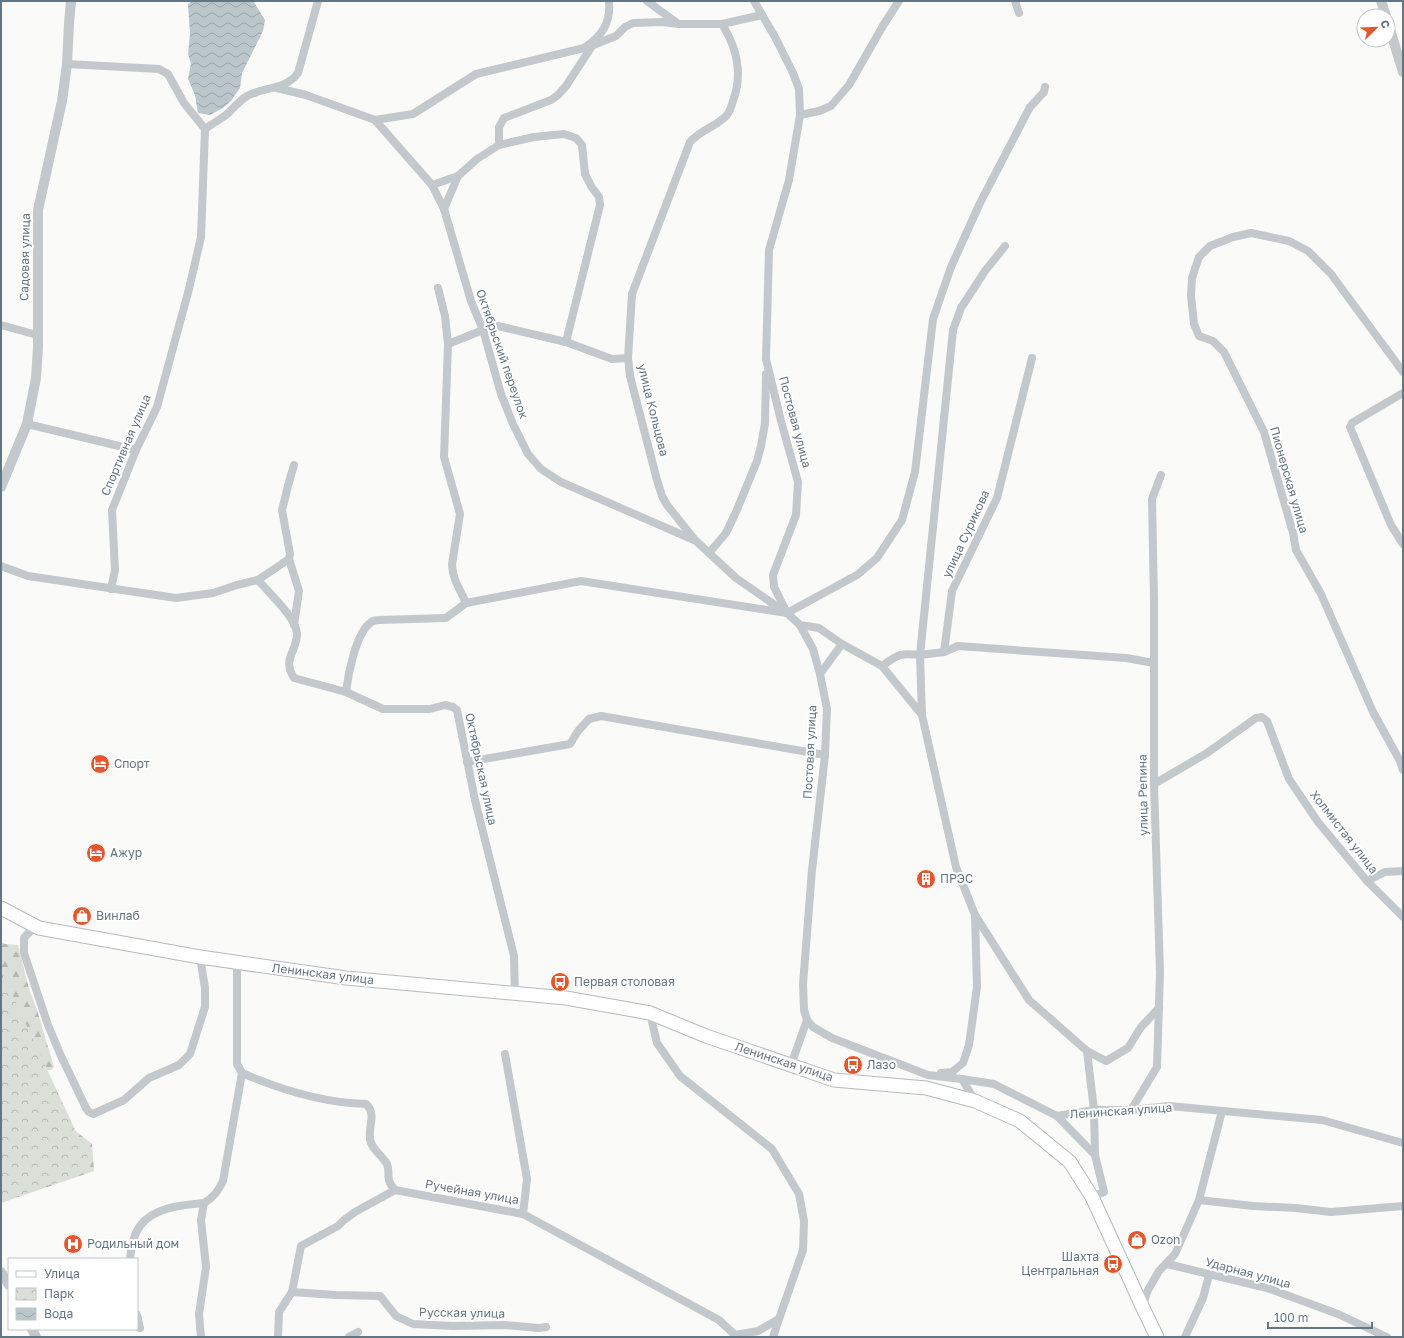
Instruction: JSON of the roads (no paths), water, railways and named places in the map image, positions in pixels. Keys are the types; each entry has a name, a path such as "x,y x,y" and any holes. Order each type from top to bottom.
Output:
{"main road":[{"name":"Ленинская улица","path":"1,908 34,927 200,957 346,978 566,998 650,1013 706,1036 834,1080 927,1082"},
{"path":"927,1082 975,1100 1020,1121 1070,1162 1092,1198 1157,1337"}],"street":[{"name":"Садовая улица","path":"1,487 27,424 36,378 38,210 62,101 67,64 70,1"},
{"path":"67,64 164,70 171,78 184,103 205,129 224,116 247,96 257,92 277,88 294,78 298,73 318,1"},
{"path":"499,145 499,127 504,118 551,100 566,86 588,47 606,26 609,16 609,1"},
{"path":"647,1 678,24"},
{"name":"Постовая улица","path":"754,1 793,73 799,89 800,115 789,180 769,250 766,359 798,482 796,515 773,575 774,587 787,613 800,625 813,649 827,709 825,755 812,870 803,979 804,1010 807,1020"},
{"path":"800,115 819,112 831,106 849,85 899,1"},
{"path":"1015,1 1019,13"},
{"path":"277,88 306,95 375,120 413,114 476,74 588,47 616,36 625,27 633,23 663,22 678,24 722,24 762,14"},
{"name":"улица Кольцова","path":"722,24 729,35 738,61 739,75 736,95 730,112 719,122 697,134 690,142 632,294 628,358 630,376 662,496 667,505 695,540 736,578 787,613"},
{"path":"1396,48 1403,72"},
{"path":"346,692 348,672 359,639 366,627 371,622 379,620 446,618 466,603 581,581 787,613 857,574 877,558 902,520 914,472 933,319 951,267 980,203 1030,107 1044,92 1045,87"},
{"name":"Октябрьский переулок","path":"375,120 432,185 444,209 471,302 483,330 500,394 528,454 541,469 561,482 695,540"},
{"name":"Спортивная улица","path":"111,589 115,570 112,510 136,450 157,407 189,289 201,237 205,129"},
{"path":"432,185 458,176 477,159 499,145 534,137 564,134 576,138 582,145 586,174 591,186 599,197 600,205 566,342"},
{"path":"444,209 458,176"},
{"name":"Пионерская улица","path":"1403,372 1331,274 1308,251 1289,241 1251,233 1233,237 1210,246 1198,257 1192,278 1191,296 1194,324 1199,336 1213,341 1224,352 1264,432 1293,533 1296,550 1321,594 1372,712 1403,770"},
{"path":"1005,246 985,271 961,308 953,330 920,655 922,715 956,867 975,915 1029,1000 1087,1051 1106,1061 1128,1048 1141,1027 1159,1008"},
{"path":"438,288 445,316 448,344 444,457 460,514 452,564 456,582 466,603"},
{"path":"1,325 37,334"},
{"path":"448,344 483,330 498,326 566,342 612,358 628,358"},
{"name":"улица Сурикова","path":"944,652 952,591 997,498 1032,358"},
{"name":"Постовая улица","path":"709,553 726,533 757,461 765,423 766,375 769,372"},
{"path":"1403,393 1352,423 1350,426 1391,525 1403,544"},
{"path":"27,424 136,450"},
{"path":"294,465 288,482 282,510 290,554 289,559 299,591 294,626"},
{"name":"улица Репина","path":"1131,1110 1157,1067 1160,973 1154,784 1152,499 1161,475"},
{"path":"1,566 28,576 176,598 213,593 258,580 289,559"},
{"path":"258,580 271,596 283,607 294,626"},
{"path":"800,625 819,628 842,644 882,666 922,715"},
{"name":"Октябрьская улица","path":"294,626 297,633 288,664 290,672 294,678 346,692 383,709 430,709 445,705 453,707 456,710 475,800 514,956 516,994"},
{"path":"820,674 842,644"},
{"path":"882,666 903,654 920,655 944,652 958,646 1126,658 1154,662"},
{"path":"467,762 570,744 578,731 589,719 601,716 825,755"},
{"name":"Холмистая улица","path":"1154,784 1207,753 1256,718 1262,717 1267,721 1289,779 1318,822 1367,881 1403,917"},
{"path":"1367,881 1385,872 1403,871"},
{"path":"791,1065 807,1020 813,1027 832,1038 927,1082 952,1072 963,1063 969,1045 977,986 975,915"},
{"path":"34,927 24,938 24,953 60,1056 86,1108 93,1114 124,1100 149,1078 179,1065 190,1054 205,1007 205,988 200,957"},
{"path":"130,1258 132,1244 139,1227 146,1219 161,1211 179,1206 204,1203 216,1194 223,1181 242,1073 237,1064 237,962"},
{"path":"650,1013 657,1042 680,1076 772,1149 799,1194 804,1221 803,1250 774,1337"},
{"path":"1087,1051 1094,1110 1095,1155 1104,1192 1092,1198"},
{"path":"505,1054 527,1179 523,1214"},
{"path":"242,1073 278,1087 327,1099 366,1104 370,1107 372,1113 370,1135 371,1144 387,1165 388,1179 395,1190 355,1212 338,1226 300,1246 292,1292 279,1312 278,1337"},
{"path":"962,1079 975,1100"},
{"name":"Ленинская улица","path":"927,1082 962,1079 994,1084 1057,1116 1094,1110 1131,1110 1169,1106 1322,1120 1403,1143"},
{"path":"1142,1306 1148,1290 1159,1271 1176,1254 1200,1200 1222,1111"},
{"path":"1057,1116 1095,1155"},
{"name":"Ручейная улица","path":"395,1190 523,1214 719,1320 736,1336"},
{"path":"1200,1200 1331,1212 1403,1206"},
{"path":"201,1337 199,1314 206,1267 201,1220 204,1203"},
{"name":"Ударная улица","path":"1167,1264 1267,1288 1338,1314 1387,1337"},
{"path":"1,1272 8,1283"},
{"path":"1185,1337 1203,1298 1209,1275"},
{"name":"Русская улица","path":"292,1292 380,1296 396,1316 413,1324 546,1327"},
{"path":"138,1319 140,1328"},
{"path":"736,1336 758,1331 779,1319"},
{"path":"349,1337 358,1332"}],"water":[{"path":"192,1 253,1 265,20 263,31 242,73 240,88 231,101 223,108 210,115 198,113 195,95 188,79 191,64 188,54 190,34 188,4"}],"place":[{"name":"Спорт","path":"100,764"},
{"name":"Ажур","path":"96,853"},
{"name":"ПРЭС","path":"926,879"},
{"name":"Винлаб","path":"82,916"},
{"name":"Первая столовая","path":"560,982"},
{"name":"Лазо","path":"853,1065"},
{"name":"Ozon","path":"1137,1240"},
{"name":"Родильный дом","path":"73,1244"},
{"name":"Шахта Центральная","path":"1113,1264"}]}
